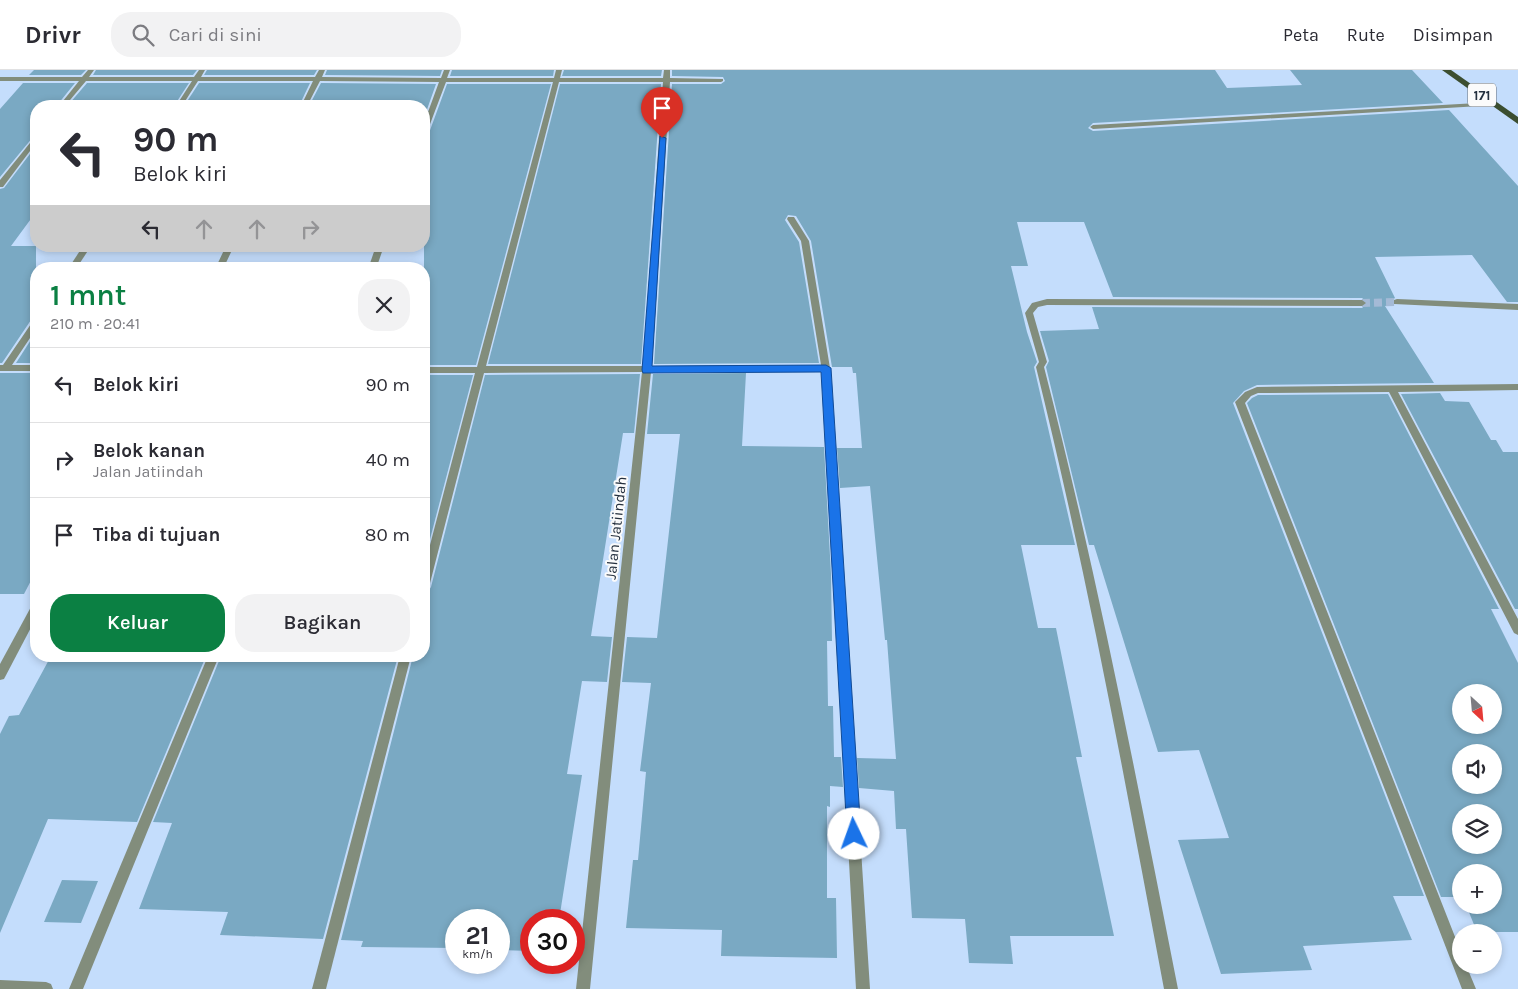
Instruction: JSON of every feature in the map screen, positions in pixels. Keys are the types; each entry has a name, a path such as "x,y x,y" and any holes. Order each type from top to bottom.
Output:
{"main road":[{"name":"171","path":"1446,70 1518,121"}],"street":[{"path":"67,100 92,70"},
{"path":"183,100 202,70"},
{"path":"307,100 322,70"},
{"path":"430,116 447,70"},
{"path":"430,563 558,70"},
{"path":"0,80 556,81 667,75 721,80"},
{"name":"Jalan Jatiindah","path":"583,989 647,370 667,75"},
{"path":"1093,127 1494,104"},
{"path":"0,185 30,147"},
{"path":"791,219 805,241 826,368 863,989"},
{"path":"1171,989 1108,664 1063,454 1040,367 1043,362 1041,352 1029,313 1035,305 1047,302 1362,303"},
{"path":"1397,302 1518,307"},
{"path":"2,368 30,331"},
{"path":"2,368 30,368"},
{"path":"430,370 826,368"},
{"path":"1469,989 1240,402 1248,394 1257,390 1518,387"},
{"path":"1392,389 1518,630"},
{"path":"0,675 30,619"},
{"path":"76,989 212,662"},
{"path":"319,989 404,662"},
{"path":"0,987 46,989"}],"building":[{"path":"34,70 86,70 81,75 29,75"},
{"path":"96,70 197,70 193,75 93,75"},
{"path":"207,70 317,70 314,75 204,75"},
{"path":"327,70 442,70 440,76 325,75"},
{"path":"452,70 554,70 553,76 450,76"},
{"path":"564,70 662,70 661,76 562,76"},
{"path":"672,70 1215,70 1227,88 1302,85 1290,70 1412,70 1443,103 1093,123 1088,128 1093,131 1449,110 1518,186 1518,302 1507,302 1472,255 1375,257 1395,298 1392,300 1393,305 1385,306 1434,383 1257,385 1244,391 1233,403 1424,896 1393,896 1412,940 1303,946 1312,970 1221,974 1178,840 1229,838 1199,750 1158,752 1094,545 1089,545 1046,367 1049,361 1040,331 1099,329 1092,307 1362,308 1367,302 1362,298 1113,297 1084,222 1017,222 1028,266 1011,266 1027,332 1037,362 1034,367 1075,545 1021,545 1038,628 1056,628 1082,757 1076,757 1114,936 1010,936 1013,964 969,963 965,919 912,918 906,829 896,829 894,791 859,788 857,758 896,759 887,640 885,640 870,486 840,488 837,448 862,448 856,373 853,373 852,367 832,367 811,241 796,216 788,215 785,220 799,242 819,363 654,364 672,84 721,84 725,81 723,77 672,76"},
{"path":"23,83 75,83 61,100 30,100 30,141 0,177 0,109"},
{"path":"87,83 189,83 178,100 72,100"},
{"path":"199,83 310,83 302,100 188,100"},
{"path":"321,83 436,84 430,101 312,100"},
{"path":"447,84 551,84 476,365 430,365 430,262 424,262 424,252 430,252 430,130"},
{"path":"560,84 661,84 641,364 488,364"},
{"path":"30,154 30,220 11,246 30,246 30,252 36,252 36,262 30,262 30,321 2,363 0,363 0,189 4,188"},
{"path":"30,341 30,363 16,363"},
{"path":"0,373 30,373 30,582 24,594 0,594"},
{"path":"746,373 742,446 824,447 831,574 832,641 827,641 828,706 833,706 834,757 841,757 843,787 830,786 830,807 827,806 827,898 836,898 837,958 721,956 722,930 626,928 633,860 638,860 646,772 640,771 651,683 622,682 627,637 657,638 680,434 647,434 653,374"},
{"path":"640,374 634,433 623,433 591,636 612,637 607,682 582,681 567,774 582,775 561,909 520,909 520,951 510,950 510,909 445,909 445,948 361,947 363,941 341,940 411,662 430,662 431,587 485,375"},
{"path":"430,375 473,375 430,539"},
{"path":"1440,393 1445,401 1469,402 1491,440 1496,440 1503,452 1518,452 1518,609 1515,609 1401,394"},
{"path":"1388,394 1499,609 1491,609 1518,663 1518,932 1502,932 1502,924 1474,924 1470,914 1502,914 1502,864 1452,864 1452,897 1441,897 1247,403 1258,395"},
{"path":"48,662 204,662 137,822 48,819 0,933 0,734 9,716 19,715"},
{"path":"219,662 396,662 323,939 220,935 228,912 139,909 172,823 153,822"},
{"path":"62,880 98,881 81,923 44,922"}],"tunnel":[{"path":"1362,303 1397,302"}],"route":[{"path":"662,138 647,370 826,368 854,834"}]}
